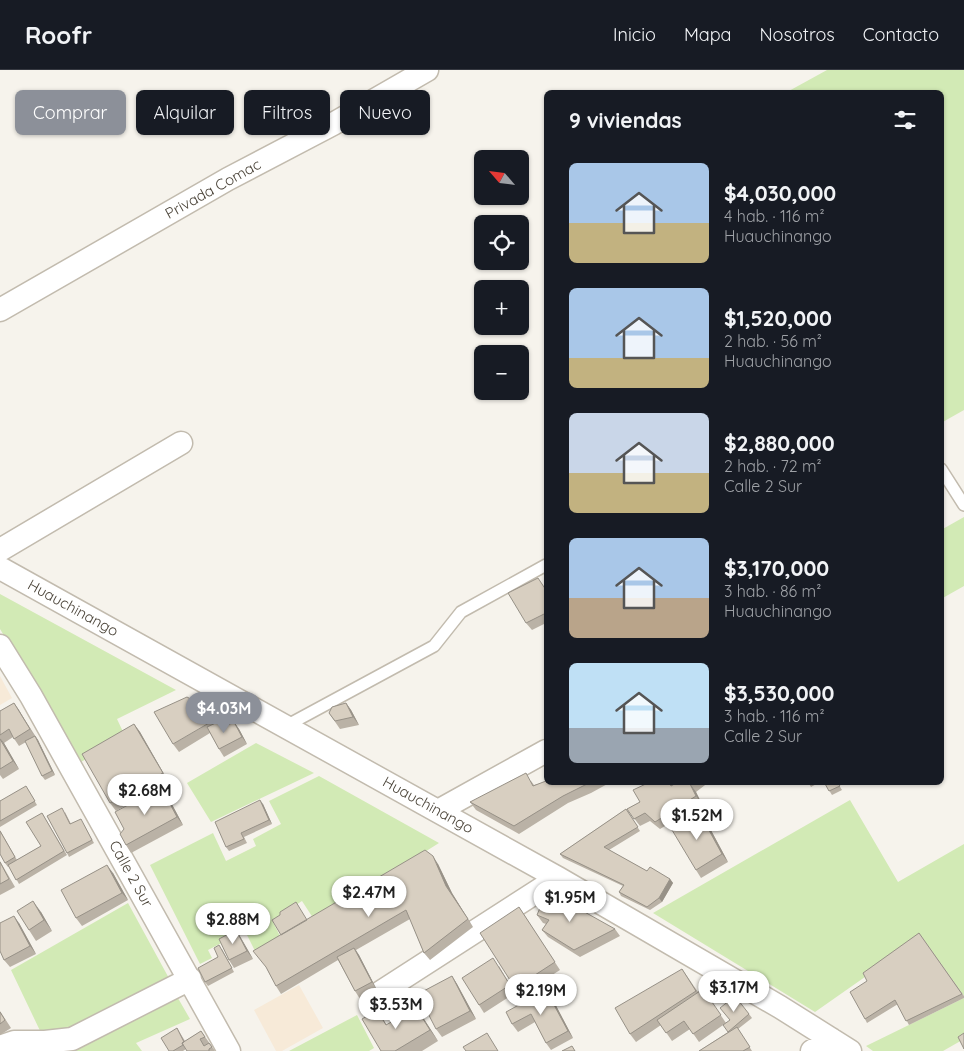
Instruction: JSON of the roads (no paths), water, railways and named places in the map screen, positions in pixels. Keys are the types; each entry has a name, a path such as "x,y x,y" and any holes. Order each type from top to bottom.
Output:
{"street":[{"name":"Privada Comac","path":"0,310 228,180 427,70"},
{"path":"0,550 181,444"},
{"name":"Huauchinango","path":"0,568 558,878 780,1007 850,1051"},
{"name":"Calle 2 Sur","path":"0,646 23,700 190,979 229,1051"},
{"path":"438,811 544,752"},
{"path":"381,992 558,878"},
{"path":"0,1047 14,1042 45,1042 72,1039 190,979"},
{"path":"812,1051 831,1038"}],"lane":[{"path":"944,474 964,505"},
{"path":"286,726 434,646 462,612 544,566"}]}
